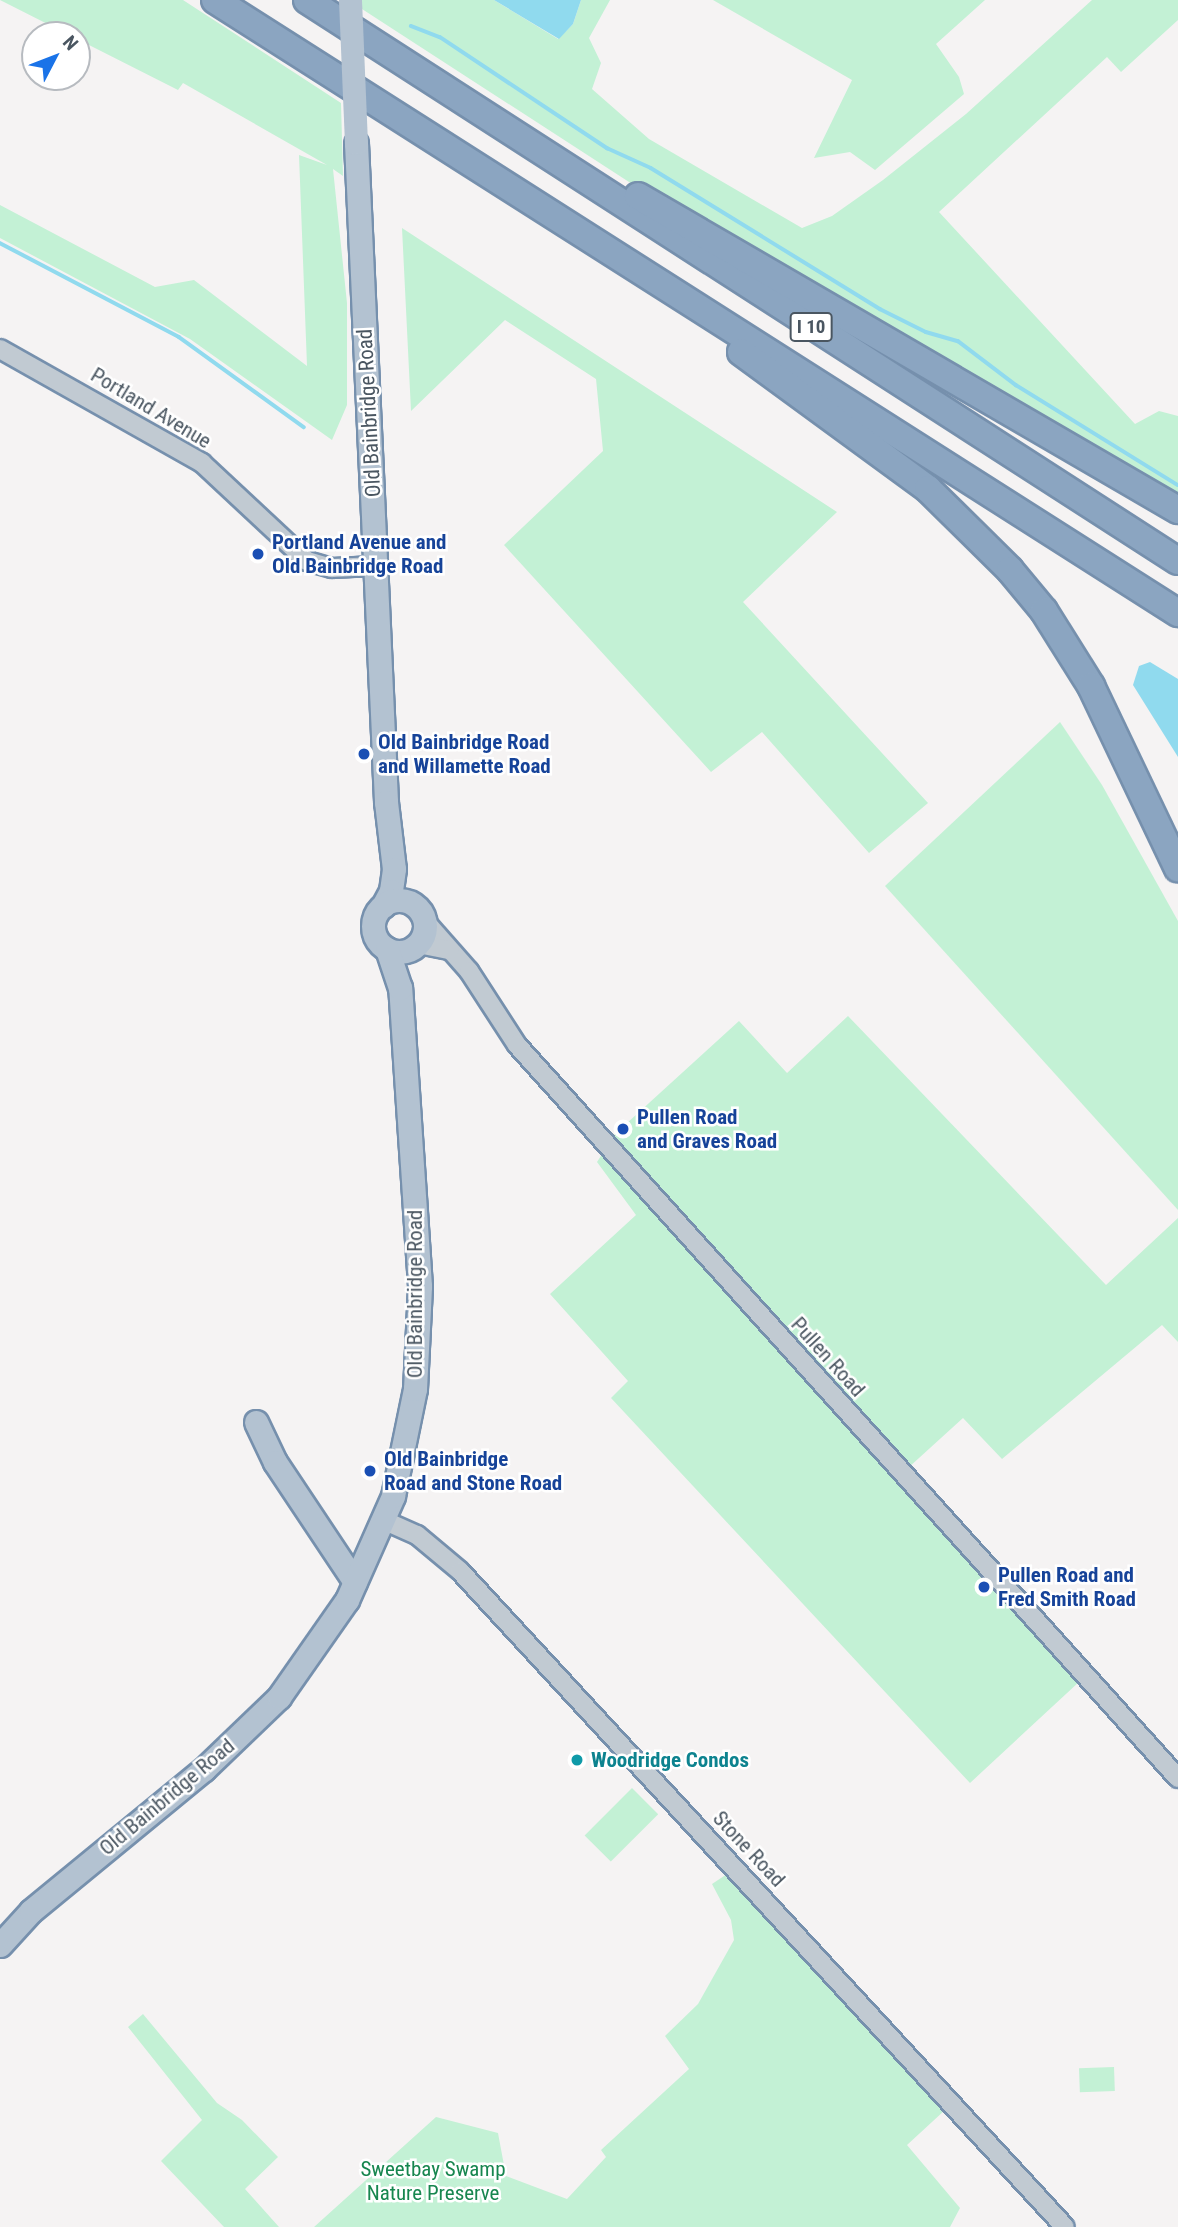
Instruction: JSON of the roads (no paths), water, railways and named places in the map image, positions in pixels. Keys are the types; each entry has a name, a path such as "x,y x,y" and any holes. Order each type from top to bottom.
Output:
{"highway":[{"name":"I 10","path":"215,0 1178,613"},
{"name":"I 10","path":"307,0 446,89 475,112 1178,561"},
{"path":"446,89 484,100 618,184 1178,510"},
{"path":"682,295 733,347 929,489 1010,569 1044,611 1091,686 1178,868"}],"main road":[{"name":"Old Bainbridge Road","path":"350,0 386,802 394,869 391,891 383,906"},
{"name":"Old Bainbridge Road","path":"394,869 408,902"},
{"path":"408,902 424,920 414,947 387,949 377,940 373,924 383,906 408,902"},
{"name":"Old Bainbridge Road","path":"400,988 414,947"},
{"name":"Old Bainbridge Road","path":"0,1945 69,1877 246,1732 305,1666 355,1582 383,1520 409,1429 419,1339 418,1230 400,988 387,949"},
{"path":"256,1422 275,1462 355,1582"}],"street":[{"name":"Portland Avenue","path":"0,349 202,463 307,561 332,568 376,566"},
{"name":"Pullen Road","path":"424,920 457,956 517,1045 1178,1778"},
{"path":"414,947 444,947 457,956"},
{"name":"Stone Road","path":"383,1520 417,1535 460,1571 1065,2227"}],"water":[{"path":"494,0 581,0 573,24 559,39"},
{"path":"1150,662 1178,679 1178,757 1133,685 1139,666"}],"waterway":[{"path":"411,26 440,37 607,148 651,168 880,309 926,332 958,341 1016,385 1178,485"},
{"path":"0,243 179,337 304,427"}],"place":[{"name":"Portland Avenue and Old Bainbridge Road","path":"258,554"},
{"name":"Old Bainbridge Road and Willamette Road","path":"364,754"},
{"name":"Pullen Road and Graves Road","path":"623,1129"},
{"name":"Old Bainbridge Road and Stone Road","path":"370,1471"},
{"name":"Pullen Road and Fred Smith Road","path":"984,1587"},
{"name":"Woodridge Condos","path":"577,1760"}],"park label":[{"name":"Sweetbay Swamp Nature Preserve","path":"433,2181"}]}
